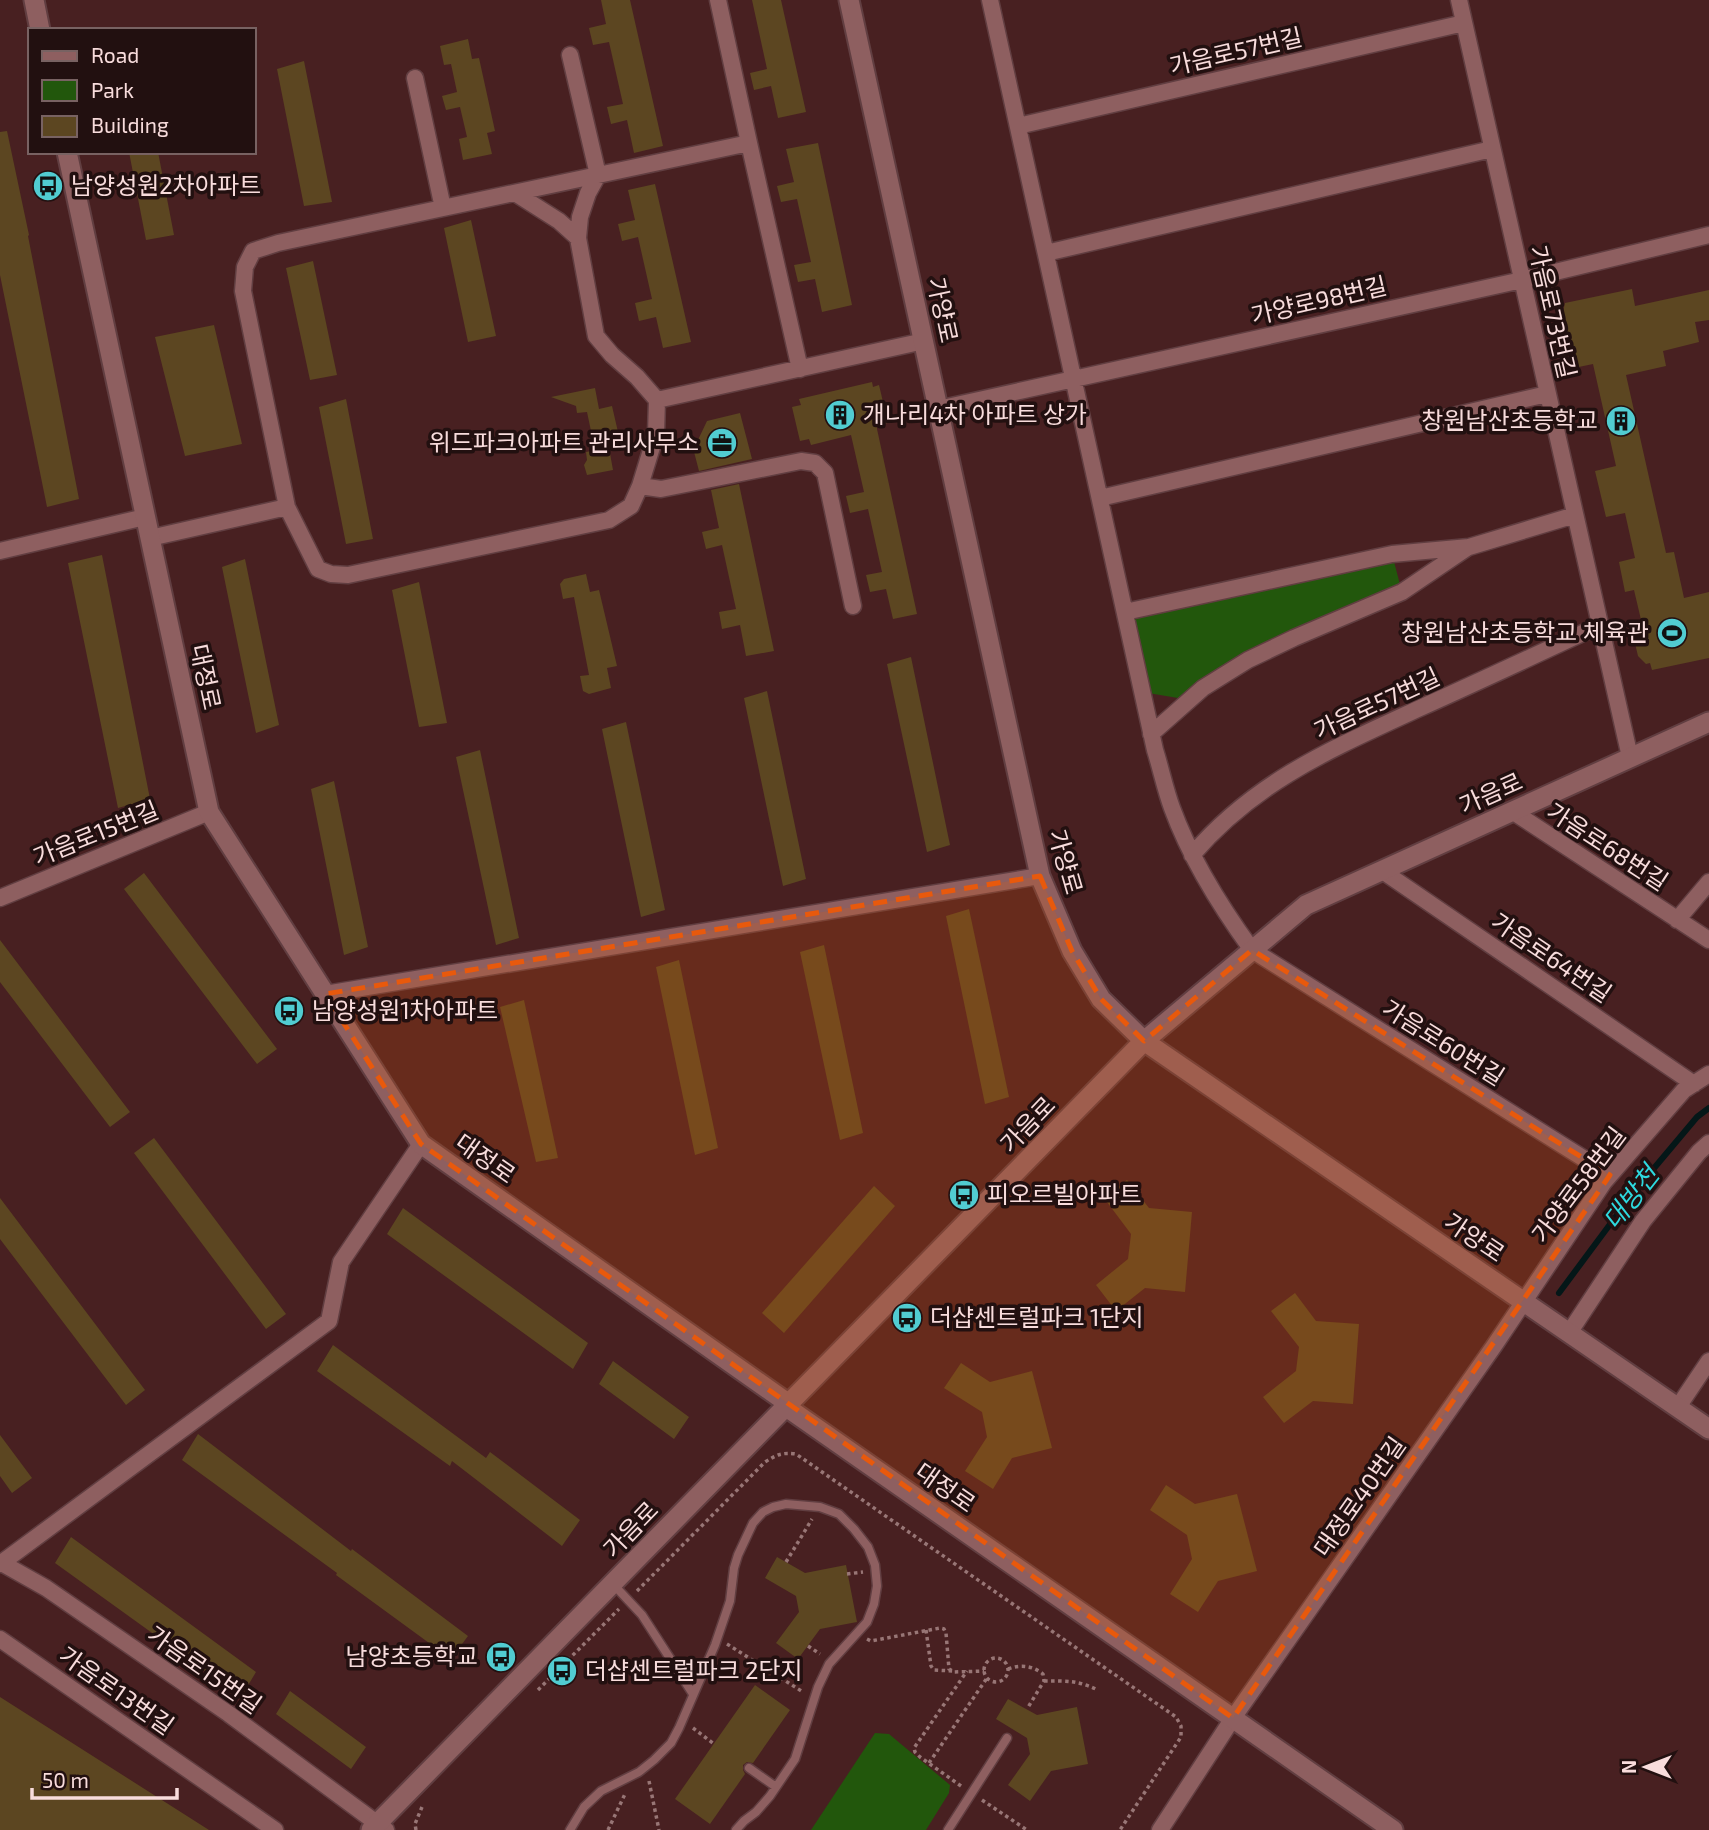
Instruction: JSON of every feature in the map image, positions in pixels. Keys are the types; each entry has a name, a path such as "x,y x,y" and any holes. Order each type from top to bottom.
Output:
{"street":[{"path":"34,0 40,28"},
{"path":"718,0 800,369"},
{"name":"가양로","path":"849,0 1040,876 1072,951 1101,999 1144,1041 1709,1429"},
{"path":"990,0 1152,734 1171,806 1192,855 1212,892 1252,950"},
{"name":"가음로73번길","path":"1459,0 1630,757"},
{"name":"가음로57번길","path":"1018,125 1464,23"},
{"path":"570,55 598,175 587,193 580,217 578,238 596,336 657,400 656,434 631,506 609,520 348,575 331,574 318,569 287,507 243,291 245,267 253,251 443,208 515,193 598,175 749,143"},
{"path":"415,78 443,208"},
{"path":"1046,253 1492,149"},
{"name":"대정로","path":"67,154 209,812 421,1144 789,1404 792,1411 1392,1830"},
{"path":"515,193 558,221 578,238"},
{"name":"가양로98번길","path":"938,409 1522,280 1709,235"},
{"path":"657,400 923,341"},
{"path":"1100,498 1547,394"},
{"path":"640,486 661,489 801,461 815,463 825,473 853,606"},
{"path":"150,538 287,507"},
{"path":"1125,612 1392,555 1469,547 1575,515"},
{"path":"0,551 145,517"},
{"path":"1152,734 1203,688 1248,660 1402,592 1469,547"},
{"name":"가음로57번길","path":"1192,855 1222,823 1248,801 1323,753 1600,625"},
{"name":"가음로","path":"378,1828 612,1583 1144,1041 1306,905 1709,722"},
{"name":"가음로68번길","path":"1512,811 1709,940"},
{"name":"가음로15번길","path":"0,898 209,812"},
{"name":"가음로64번길","path":"1381,870 1694,1084"},
{"path":"325,994 1040,876"},
{"name":"가음로68번길","path":"1677,920 1709,882"},
{"name":"가음로60번길","path":"1252,950 1610,1175"},
{"name":"가양로58번길","path":"1524,1302 1604,1182 1685,1090 1709,1074"},
{"path":"1569,1333 1643,1221 1709,1143"},
{"path":"0,1563 329,1321 341,1262 421,1144"},
{"name":"대정로40번길","path":"1160,1830 1233,1718 1524,1302"},
{"path":"1678,1407 1709,1361"},
{"name":"가음로15번길","path":"0,1563 46,1588 206,1699 378,1828"},
{"name":"가음로13번길","path":"0,1639 275,1830"}],"lane":[{"path":"570,1830 584,1807 601,1791 646,1766 671,1743 717,1637 730,1601 738,1555 753,1523 763,1512 773,1507 786,1504 820,1507 839,1514 868,1547 877,1586 874,1604 867,1622 829,1664 794,1759 770,1796 736,1830"},
{"path":"612,1583 629,1599 693,1694"},
{"path":"948,1830 1007,1738"},
{"path":"749,1768 776,1787"}],"path":[{"path":"531,1696 765,1462 784,1452 796,1454 1176,1717 1181,1726 1181,1737 1120,1830"},
{"path":"786,1562 820,1507"},
{"path":"857,1633 871,1641 936,1628 944,1629 949,1669 954,1672"},
{"path":"926,1630 931,1666 934,1670 984,1671"},
{"path":"717,1637 814,1699"},
{"path":"993,1658 1005,1662 1008,1669 1006,1677 1000,1682 987,1678 984,1671 993,1658"},
{"path":"1008,1669 1024,1666 1044,1674 1044,1681 1027,1709"},
{"path":"967,1671 915,1745 915,1752 1027,1830"},
{"path":"929,1763 987,1678"},
{"path":"1044,1681 1083,1683 1098,1690"},
{"path":"682,1720 714,1744"},
{"path":"646,1766 659,1830"},
{"path":"608,1830 634,1774"},
{"path":"416,1830 418,1814 424,1804"}],"highlighted area":[{"path":"1040,876 1072,951 1101,999 1144,1041 1252,950 1610,1175 1233,1718 421,1144 325,994"}],"green space":[{"path":"1392,554 1402,592 1294,638 1190,700 1142,692 1125,612"},
{"path":"875,1733 889,1734 950,1785 949,1793 926,1830 811,1830"}],"building":[{"path":"601,0 630,0 663,146 634,153 627,120 611,124 607,107 623,104 609,42 593,45 589,28 606,24"},
{"path":"752,0 781,0 806,112 778,118 771,86 754,90 750,73 767,69"},
{"path":"468,39 472,59 479,58 495,131 487,133 492,154 463,160 459,139 467,137 460,107 446,110 442,96 457,92 451,64 444,65 440,46"},
{"path":"304,61 332,202 304,206 277,69"},
{"path":"7,131 79,499 47,507 0,275 0,132"},
{"path":"818,143 852,305 822,312 815,279 798,282 794,265 811,262 797,199 781,202 777,186 794,182 786,149"},
{"path":"129,154 158,154 174,235 146,240"},
{"path":"655,184 691,342 663,348 656,317 639,321 635,303 652,299 638,237 622,241 618,224 635,220 628,190"},
{"path":"471,220 496,336 468,342 444,228"},
{"path":"313,261 337,375 310,380 286,268"},
{"name":"창원남산초등학교","path":"1632,289 1635,306 1709,290 1709,320 1695,322 1699,342 1663,351 1666,366 1626,375 1666,553 1674,552 1684,598 1709,592 1709,658 1652,670 1650,663 1646,664 1638,656 1633,635 1637,625 1642,624 1634,590 1625,592 1619,562 1635,558 1625,513 1606,517 1595,471 1616,466 1593,364 1574,368 1562,316 1565,303"},
{"path":"214,325 242,444 185,456 155,337"},
{"path":"872,382 873,387 879,385 888,423 877,425 877,429 917,614 893,619 886,589 870,592 866,575 882,572 868,509 850,513 846,496 864,492 851,435 811,445 809,439 800,441 792,407 801,405 799,399"},
{"path":"595,388 599,409 612,406 621,445 595,450 587,412 577,413 576,406 551,397"},
{"path":"346,399 373,539 346,544 319,407"},
{"name":"위드파크아파트 관리사무소","path":"740,413 752,459 699,471 692,444 697,442 707,421"},
{"path":"609,448 613,470 587,475 584,465 587,460 586,452"},
{"path":"739,484 774,651 746,656 740,625 722,629 719,612 736,609 722,545 706,549 702,532 719,528 711,490"},
{"path":"102,555 150,799 118,808 68,563"},
{"path":"245,559 279,725 256,733 222,567"},
{"path":"586,574 590,592 599,590 617,666 607,668 611,688 589,694 583,691 580,676 589,675 574,597 563,599 560,584 564,579"},
{"path":"419,582 447,723 419,727 392,590"},
{"path":"911,657 950,845 927,852 887,664"},
{"path":"767,691 806,879 783,886 744,698"},
{"path":"626,722 665,910 641,917 602,729"},
{"path":"480,750 519,938 496,945 456,757"},
{"path":"334,781 368,947 344,955 311,789"},
{"path":"144,873 277,1049 257,1064 124,889"},
{"path":"969,909 1009,1097 985,1104 946,916"},
{"path":"0,940 130,1112 110,1127 0,982"},
{"path":"824,945 863,1133 840,1140 800,952"},
{"path":"679,960 718,1148 695,1155 656,967"},
{"path":"524,1000 558,1158 536,1162 500,1007"},
{"path":"154,1138 286,1314 266,1329 134,1153"},
{"path":"1127,1180 1149,1208 1192,1212 1185,1292 1145,1288 1116,1311 1096,1285 1128,1259 1131,1234 1104,1198"},
{"path":"874,1186 895,1206 784,1333 762,1313"},
{"path":"0,1198 145,1390 126,1405 0,1239"},
{"path":"403,1208 588,1343 573,1369 387,1234"},
{"path":"1295,1293 1316,1321 1359,1324 1353,1404 1313,1401 1284,1423 1263,1397 1296,1371 1299,1347 1271,1311"},
{"path":"333,1345 486,1458 490,1452 580,1520 562,1546 452,1461 450,1466 317,1371"},
{"path":"613,1361 689,1417 674,1439 599,1384"},
{"path":"961,1363 990,1382 1032,1371 1052,1448 1012,1458 993,1489 965,1471 987,1437 982,1412 944,1388"},
{"path":"198,1434 468,1636 451,1659 182,1460"},
{"path":"0,1435 32,1478 12,1493 0,1476"},
{"path":"1166,1485 1195,1504 1237,1494 1257,1571 1218,1581 1198,1612 1170,1594 1192,1559 1187,1535 1150,1510"},
{"path":"71,1537 256,1672 241,1697 55,1563"},
{"path":"777,1557 805,1573 846,1565 857,1622 820,1629 798,1659 776,1643 799,1612 796,1596 765,1578"},
{"path":"755,1685 790,1710 753,1763 747,1762 743,1765 745,1774 710,1824 675,1799"},
{"path":"290,1691 366,1747 351,1769 276,1714"},
{"path":"0,1697 209,1830 0,1830"},
{"path":"1008,1699 1037,1715 1077,1707 1088,1764 1051,1771 1030,1801 1008,1785 1030,1754 1027,1738 996,1719"}],"waterway":[{"name":"대방천","path":"1559,1293 1634,1192 1697,1117 1709,1108"}],"place":[{"name":"남양성원2차아파트","path":"48,186"},
{"name":"개나리4차 아파트 상가","path":"840,415"},
{"name":"창원남산초등학교","path":"1621,421"},
{"name":"위드파크아파트 관리사무소","path":"722,443"},
{"name":"창원남산초등학교 체육관","path":"1672,633"},
{"name":"남양성원1차아파트","path":"289,1011"},
{"name":"피오르빌아파트","path":"964,1195"},
{"name":"더샵센트럴파크 1단지","path":"907,1318"},
{"name":"남양초등학교","path":"501,1657"},
{"name":"더샵센트럴파크 2단지","path":"562,1671"}]}
